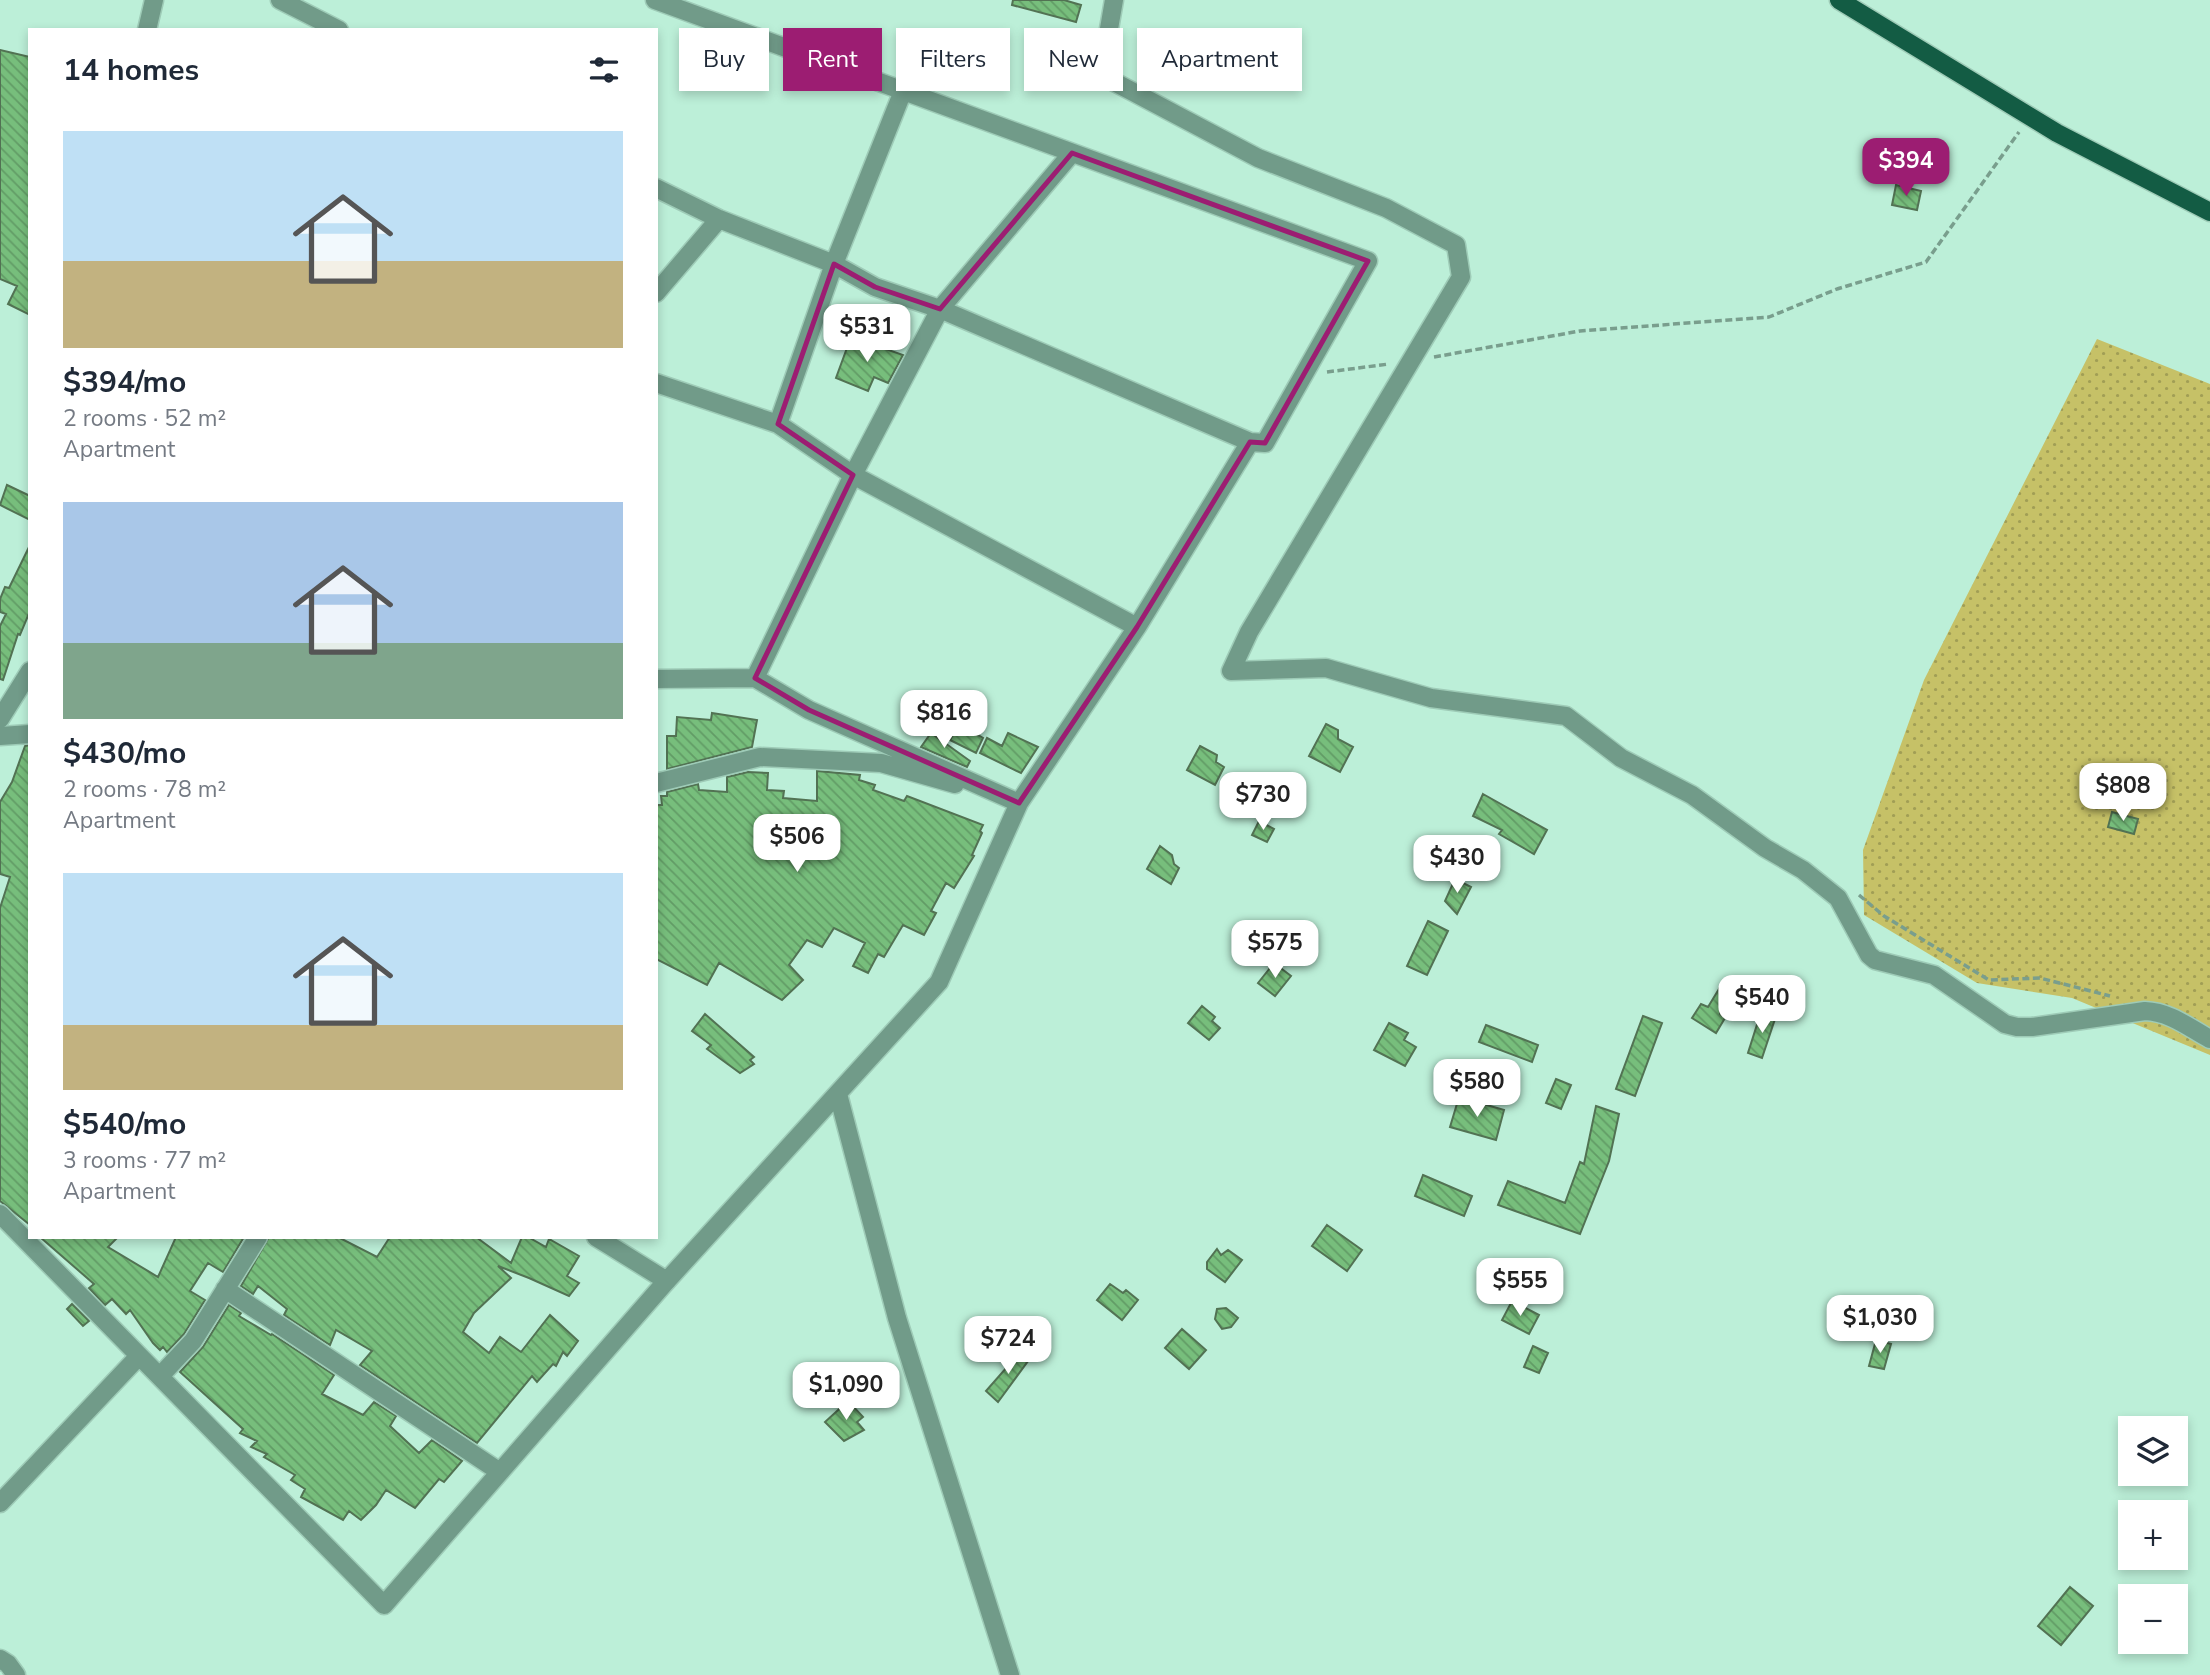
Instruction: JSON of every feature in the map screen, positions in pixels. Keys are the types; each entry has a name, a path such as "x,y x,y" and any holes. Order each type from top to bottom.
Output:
{"main road":[{"path":"1839,0 2030,116 2210,212"}],"street":[{"path":"147,28 154,0"},
{"path":"280,0 335,28"},
{"path":"655,0 896,88"},
{"path":"1114,0 1101,75 1258,158 1386,208 1456,245 1461,277 1249,632 1231,671 1326,668 1431,698 1566,716 1621,758 1692,795 1838,898 1869,955 1875,960 1934,975 2006,1024 2017,1027 2145,1011 2168,1014 2210,1039"},
{"path":"658,189 719,219 834,264 875,287 940,309 1250,442 1265,443 1368,261 903,91 834,264 778,424"},
{"path":"755,678 853,475 940,309 1072,153"},
{"path":"658,291 719,219"},
{"path":"658,384 778,424 853,475 1137,627"},
{"path":"0,1214 384,1605 667,1280 939,982 1019,803 1137,627 1250,442"},
{"path":"0,719 28,674"},
{"path":"658,679 755,678 809,710 1019,803"},
{"path":"0,736 28,734"},
{"path":"658,782 760,757 801,759 881,764 1019,803"},
{"path":"838,1094 897,1318 1010,1675"},
{"path":"160,1377 193,1341 257,1239"},
{"path":"599,1239 667,1280"},
{"path":"225,1289 500,1472"},
{"path":"0,1503 139,1356"},
{"path":"0,1659 8,1664 16,1675"}],"path":[{"path":"1304,374 1411,362 1580,331 1769,317 1837,289 1926,262 2030,116"},
{"path":"1850,891 1862,896 1884,916 1989,980 2040,978 2122,999"}],"highlighted area":[{"path":"1072,153 1368,261 1265,443 1250,442 1137,627 1019,803 809,710 755,678 853,475 778,424 834,264 875,287 940,309"}],"shaded area":[{"path":"2097,339 2210,384 2210,1055 2072,998 1977,983 1864,915 1863,850 1924,680"}],"building":[{"path":"1013,0 1064,0 1081,5 1076,22 1012,5"},
{"path":"0,50 28,57 28,314 8,304 17,286 0,279"},
{"path":"1896,185 1921,191 1917,210 1892,205"},
{"path":"851,337 903,355 888,383 874,377 868,391 836,378"},
{"path":"7,485 28,495 28,519 0,505"},
{"path":"28,549 28,616 20,635 18,634 3,680 0,679 0,626 6,614 0,612 0,599 5,587 9,588"},
{"path":"712,713 757,720 752,747 667,769 667,736 676,736 677,717 711,720"},
{"path":"959,724 983,738 976,753 950,740"},
{"path":"1326,724 1338,730 1338,739 1353,747 1340,772 1309,756"},
{"path":"931,733 970,761 967,767 921,747"},
{"path":"1008,733 1038,747 1021,773 980,753 987,738 1002,746"},
{"path":"28,745 28,1223 0,1201 0,908 10,877 0,874 0,802 12,782 25,746"},
{"path":"1200,746 1217,755 1216,762 1224,767 1215,785 1187,770"},
{"path":"817,771 860,775 859,780 875,785 873,790 904,801 907,796 983,825 972,855 974,856 954,888 946,883 931,911 936,913 924,935 903,925 884,957 878,954 868,973 853,966 865,943 834,928 822,947 807,940 789,965 803,980 782,1000 719,963 707,985 658,960 658,805 662,805 661,796 698,784 699,790 727,792 727,777 748,772 768,773 767,790 784,791 783,798 817,801"},
{"path":"1483,794 1547,830 1534,854 1499,834 1502,830 1473,816"},
{"path":"2112,812 2138,819 2134,834 2108,827"},
{"path":"1259,821 1274,829 1267,842 1252,835"},
{"path":"1160,846 1172,855 1174,864 1179,868 1171,884 1147,869"},
{"path":"1455,879 1471,887 1457,914 1445,901"},
{"path":"1428,921 1448,931 1427,975 1407,966"},
{"path":"1274,963 1291,976 1275,996 1258,983"},
{"path":"1725,979 1720,1014 1725,1018 1716,1033 1692,1018 1701,1004 1708,1007"},
{"path":"1202,1006 1215,1017 1212,1021 1220,1028 1209,1040 1188,1023"},
{"path":"1761,1012 1776,1016 1762,1058 1748,1053"},
{"path":"705,1014 754,1057 750,1060 754,1064 740,1073 707,1049 711,1045 692,1031"},
{"path":"1643,1016 1662,1023 1635,1096 1616,1089"},
{"path":"1389,1023 1408,1033 1404,1040 1416,1047 1405,1066 1374,1050"},
{"path":"1486,1025 1538,1045 1532,1062 1479,1042"},
{"path":"1556,1079 1571,1085 1561,1109 1546,1103"},
{"path":"1459,1097 1504,1110 1496,1140 1450,1127"},
{"path":"1596,1106 1619,1114 1609,1161 1580,1234 1498,1205 1508,1181 1565,1203 1580,1162 1584,1164"},
{"path":"1423,1175 1472,1196 1464,1216 1415,1196"},
{"path":"1327,1225 1362,1250 1347,1271 1312,1246"},
{"path":"42,1239 116,1239 108,1247 158,1277 175,1239 243,1239 223,1272 208,1263 190,1291 205,1300 184,1334 167,1352 163,1347 160,1350 153,1343 130,1310 126,1314 112,1299 105,1305 89,1288 94,1284"},
{"path":"268,1239 342,1239 377,1257 389,1239 479,1239 511,1263 521,1239 532,1239 546,1247 549,1239 579,1256 567,1276 579,1283 569,1296 498,1266 511,1278 474,1313 463,1332 489,1353 500,1337 521,1352 550,1315 578,1341 567,1356 563,1352 556,1366 553,1364 537,1382 532,1376 477,1443 360,1365 372,1351 336,1330 330,1345 284,1315 287,1309 258,1286 253,1294 241,1286"},
{"path":"1217,1249 1221,1255 1228,1250 1242,1260 1225,1282 1207,1269 1207,1262"},
{"path":"1110,1284 1123,1293 1126,1290 1138,1300 1122,1320 1097,1300"},
{"path":"1512,1301 1539,1315 1529,1334 1502,1320"},
{"path":"72,1304 89,1321 83,1326 67,1309"},
{"path":"229,1305 241,1313 239,1316 272,1334 334,1375 322,1394 363,1415 374,1402 396,1416 390,1426 419,1453 432,1440 462,1461 444,1482 439,1479 415,1508 386,1490 361,1520 349,1511 343,1520 301,1497 305,1489 291,1480 295,1475 264,1457 267,1454 251,1447 257,1441 240,1433 243,1429 180,1372 203,1347"},
{"path":"1226,1308 1238,1318 1231,1327 1222,1329 1215,1319 1217,1309"},
{"path":"1182,1329 1206,1350 1189,1369 1165,1348"},
{"path":"1876,1340 1891,1344 1884,1369 1869,1366"},
{"path":"1533,1346 1548,1353 1539,1373 1524,1367"},
{"path":"1018,1349 1031,1357 998,1402 986,1391 1008,1366"},
{"path":"848,1401 863,1417 857,1422 864,1430 844,1441 825,1422"},
{"path":"2070,1587 2093,1606 2061,1645 2038,1626"}]}
